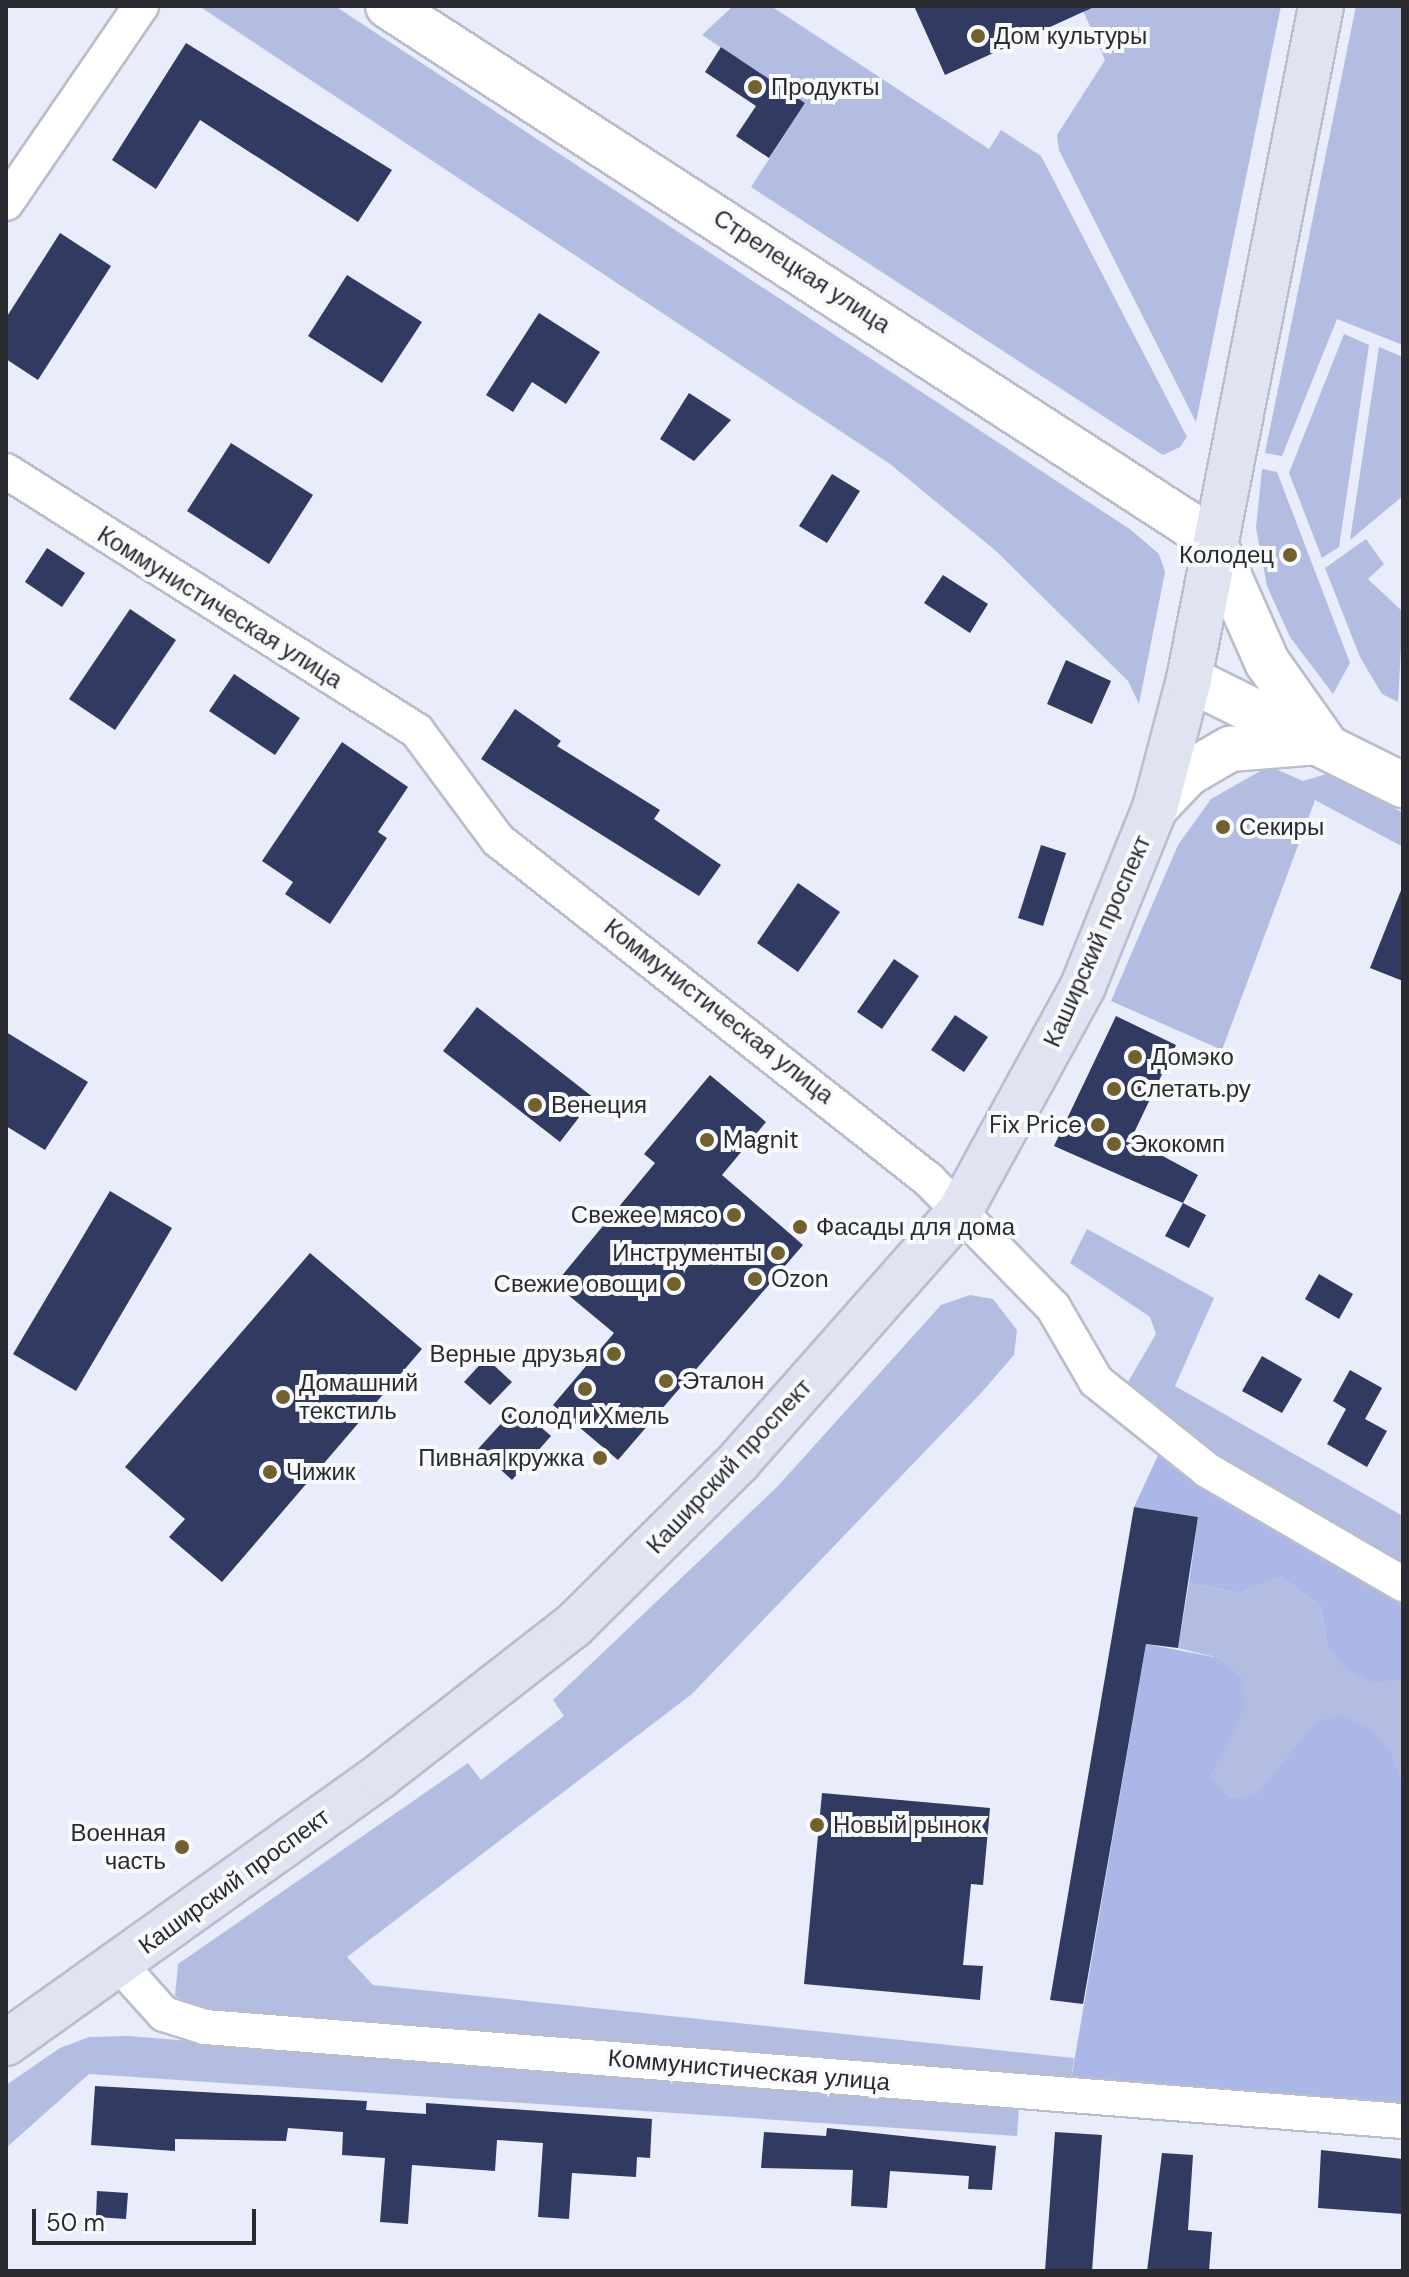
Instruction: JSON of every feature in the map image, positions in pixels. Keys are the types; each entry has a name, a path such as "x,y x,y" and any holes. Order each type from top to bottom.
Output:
{"main road":[{"name":"Стрелецкая улица","path":"388,6 1213,540"},
{"path":"1321,6 1213,540 1267,662 1323,741"},
{"name":"Каширский проспект","path":"6,2043 119,1964 573,1626 738,1462 960,1211 1083,986 1155,808 1189,679 1213,540"},
{"path":"1189,679 1323,741 1403,785"},
{"path":"1155,808 1187,774 1230,749 1323,741"}],"street":[{"path":"6,203 141,6"},
{"name":"Коммунистическая улица","path":"6,471 417,731 498,840 873,1131 960,1211 1053,1307 1096,1381 1207,1470 1403,1584"},
{"name":"Коммунистическая улица","path":"119,1964 164,2014 205,2027 1403,2121"}],"shaded area":[{"path":"199,6 335,6 1131,530 1159,554 1165,572 1139,704 1128,681 996,551 890,464"},
{"path":"733,6 771,6 989,149 1001,130 1041,156 1187,437 1180,447 1163,455 751,187 805,103 702,35"},
{"path":"1081,6 1281,6 1196,422 1059,150 1057,135 1105,60"},
{"path":"1356,6 1403,6 1403,345 1337,319 1282,456 1265,453"},
{"path":"1344,334 1369,345 1339,547 1322,558 1289,473"},
{"path":"1379,347 1403,357 1403,496 1350,540"},
{"path":"1262,469 1277,472 1350,663 1333,694 1290,637 1267,586 1256,528"},
{"path":"1366,539 1384,564 1368,579 1403,612 1398,702 1382,694 1360,657 1325,568"},
{"path":"1269,766 1303,781 1330,773 1403,813 1403,847 1315,800 1222,1050 1111,1001 1178,845 1211,799"},
{"path":"1087,1229 1214,1298 1175,1386 1403,1516 1403,1567 1216,1458 1125,1387 1156,1334 1150,1317 1070,1263"},
{"path":"970,1295 993,1299 1017,1330 1014,1355 981,1393 692,1694 347,1957 373,1985 1074,2058 1071,2080 205,2012 175,1996 178,1964 468,1763 481,1780 564,1716 553,1700 777,1487 941,1305"},
{"path":"1160,1451 1403,1600 1403,1679 1372,1683 1344,1667 1327,1645 1321,1606 1281,1577 1240,1593 1189,1583 1198,1517 1134,1507"},
{"path":"1281,1577 1321,1606 1327,1645 1403,1679 1403,1783 1393,1756 1284,1767 1257,1795 1229,1798 1217,1791 1211,1777 1244,1707 1219,1658 1178,1648 1189,1583 1240,1593"},
{"path":"1146,1644 1219,1658 1243,1679 1245,1707 1211,1777 1229,1798 1257,1794 1315,1723 1338,1714 1372,1730 1393,1756 1403,1783 1403,2104 1071,2080"},
{"path":"128,2036 1019,2107 1017,2136 89,2074 6,2148 6,2085 60,2048 89,2037"}],"building":[{"name":"Дом культуры","path":"914,6 1096,6 945,75"},
{"path":"186,43 392,170 358,222 200,120 156,189 112,160"},
{"name":"Продукты","path":"721,47 805,103 769,158 736,136 756,106 705,72"},
{"path":"60,233 111,266 38,380 6,359 6,318"},
{"path":"347,275 422,322 382,383 308,336"},
{"path":"539,313 600,352 566,404 532,382 513,412 486,395"},
{"path":"689,393 731,420 694,461 660,439"},
{"path":"231,443 313,495 269,564 187,511"},
{"path":"832,474 860,491 827,543 799,526"},
{"path":"47,548 85,573 62,607 25,582"},
{"path":"943,575 988,604 970,633 924,603"},
{"path":"130,609 176,640 115,730 69,699"},
{"path":"1066,660 1111,681 1092,724 1047,704"},
{"path":"234,674 300,718 275,755 209,711"},
{"path":"515,709 561,741 557,746 660,810 654,819 721,865 699,896 481,759"},
{"path":"342,742 408,787 378,832 387,838 330,924 285,894 293,882 262,861"},
{"path":"1041,845 1066,853 1043,926 1018,918"},
{"path":"798,883 840,912 798,972 757,943"},
{"path":"1403,888 1403,981 1370,968"},
{"path":"894,959 919,976 882,1029 857,1012"},
{"path":"477,1007 594,1098 560,1142 443,1051"},
{"path":"955,1015 988,1037 964,1072 931,1050"},
{"path":"1116,1016 1176,1045 1131,1139 1198,1175 1183,1203 1054,1146"},
{"path":"6,1032 88,1082 45,1150 6,1126"},
{"path":"710,1075 766,1122 722,1175 803,1245 618,1460 553,1405 614,1333 555,1284 655,1163 644,1154"},
{"path":"110,1191 172,1228 76,1391 13,1354"},
{"path":"1183,1203 1206,1215 1189,1248 1165,1236"},
{"path":"310,1253 422,1349 222,1582 169,1537 185,1519 125,1467"},
{"path":"1319,1274 1353,1294 1339,1319 1305,1299"},
{"path":"1262,1356 1302,1379 1282,1413 1242,1391"},
{"path":"486,1358 512,1382 490,1405 464,1382"},
{"path":"1350,1370 1382,1388 1365,1419 1387,1431 1367,1467 1327,1444 1346,1409 1333,1401"},
{"path":"517,1406 551,1436 512,1480 478,1449"},
{"path":"1134,1507 1198,1517 1178,1648 1146,1644 1083,2004 1050,2000"},
{"path":"822,1793 990,1808 983,1885 971,1884 963,1965 983,1966 980,2000 804,1984"},
{"path":"95,2086 367,2101 366,2110 426,2114 426,2103 652,2119 650,2158 637,2157 636,2177 572,2173 569,2219 538,2217 543,2143 497,2140 495,2171 412,2165 408,2224 380,2222 385,2158 342,2155 343,2132 288,2128 286,2141 175,2139 175,2151 91,2145"},
{"path":"827,2128 996,2146 992,2190 968,2189 969,2176 890,2171 887,2208 851,2206 853,2170 761,2168 764,2132 826,2136"},
{"path":"1055,2132 1102,2135 1092,2271 1045,2271"},
{"path":"1321,2150 1403,2159 1403,2214 1318,2208"},
{"path":"1162,2153 1193,2155 1188,2230 1212,2232 1209,2271 1147,2271"},
{"path":"97,2191 128,2193 126,2219 96,2217"}],"place":[{"name":"Дом культуры","path":"978,36"},
{"name":"Продукты","path":"755,87"},
{"name":"Колодец","path":"1290,555"},
{"name":"Секиры","path":"1223,827"},
{"name":"Домэко","path":"1135,1057"},
{"name":"Слетать.ру","path":"1114,1089"},
{"name":"Венеция","path":"535,1105"},
{"name":"Fix Price","path":"1098,1125"},
{"name":"Magnit","path":"707,1140"},
{"name":"Экокомп","path":"1114,1144"},
{"name":"Свежее мясо","path":"734,1215"},
{"name":"Фасады для дома","path":"800,1227"},
{"name":"Инструменты","path":"778,1253"},
{"name":"Ozon","path":"755,1279"},
{"name":"Свежие овощи","path":"674,1284"},
{"name":"Верные друзья","path":"614,1354"},
{"name":"Эталон","path":"666,1381"},
{"name":"Солод и Хмель","path":"585,1389"},
{"name":"Домашний текстиль","path":"283,1397"},
{"name":"Пивная кружка","path":"600,1458"},
{"name":"Чижик","path":"270,1472"},
{"name":"Новый рынок","path":"817,1825"},
{"name":"Военная часть","path":"182,1847"}]}
